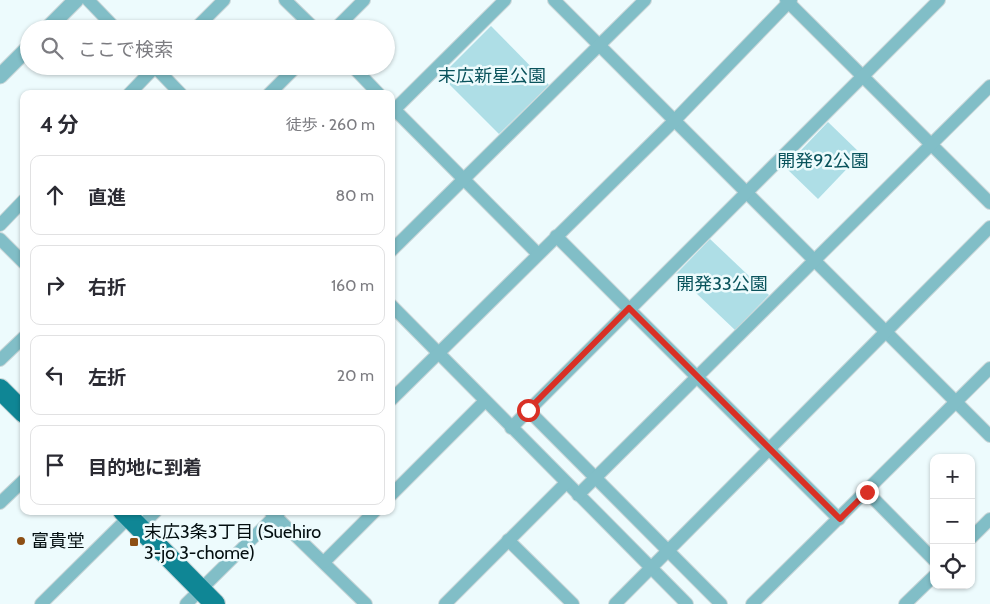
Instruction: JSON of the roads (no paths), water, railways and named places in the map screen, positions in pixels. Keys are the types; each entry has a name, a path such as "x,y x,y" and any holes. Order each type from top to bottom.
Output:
{"main road":[{"path":"0,389 20,409"},
{"path":"130,519 193,597 215,604"}],"street":[{"path":"56,20 76,0"},
{"path":"88,0 107,20"},
{"path":"204,20 224,0"},
{"path":"286,0 306,20"},
{"path":"344,20 364,0"},
{"path":"395,106 505,0"},
{"path":"554,0 990,436"},
{"path":"395,247 645,0"},
{"path":"511,428 939,0"},
{"path":"395,396 674,121 789,1 990,203"},
{"path":"0,76 20,56"},
{"path":"133,90 147,75"},
{"path":"163,75 177,90"},
{"path":"273,90 288,75"},
{"path":"361,75 375,90"},
{"path":"578,495 596,480 990,86"},
{"path":"395,112 538,254"},
{"path":"0,224 20,204"},
{"path":"615,604 990,226"},
{"path":"556,236 840,519"},
{"path":"0,240 20,259"},
{"path":"395,309 686,604"},
{"path":"0,360 20,342"},
{"path":"752,604 840,519 990,368"},
{"path":"395,491 485,402"},
{"path":"528,410 721,604"},
{"path":"453,601 508,540 566,483"},
{"path":"0,503 20,484"},
{"path":"867,492 930,556"},
{"path":"41,604 130,519 143,515"},
{"path":"193,597 273,515"},
{"path":"277,515 366,604"},
{"path":"324,562 371,515"},
{"path":"975,534 990,519"},
{"path":"508,540 572,604"},
{"path":"905,604 930,580"}],"place":[{"name":"富貴堂","path":"21,541"},
{"name":"末広3条3丁目 (Suehiro 3-jo 3-chome)","path":"134,542"}],"park label":[{"name":"末広新星公園","path":"492,76"},
{"name":"開発92公園","path":"823,161"},
{"name":"開発33公園","path":"722,284"}]}
